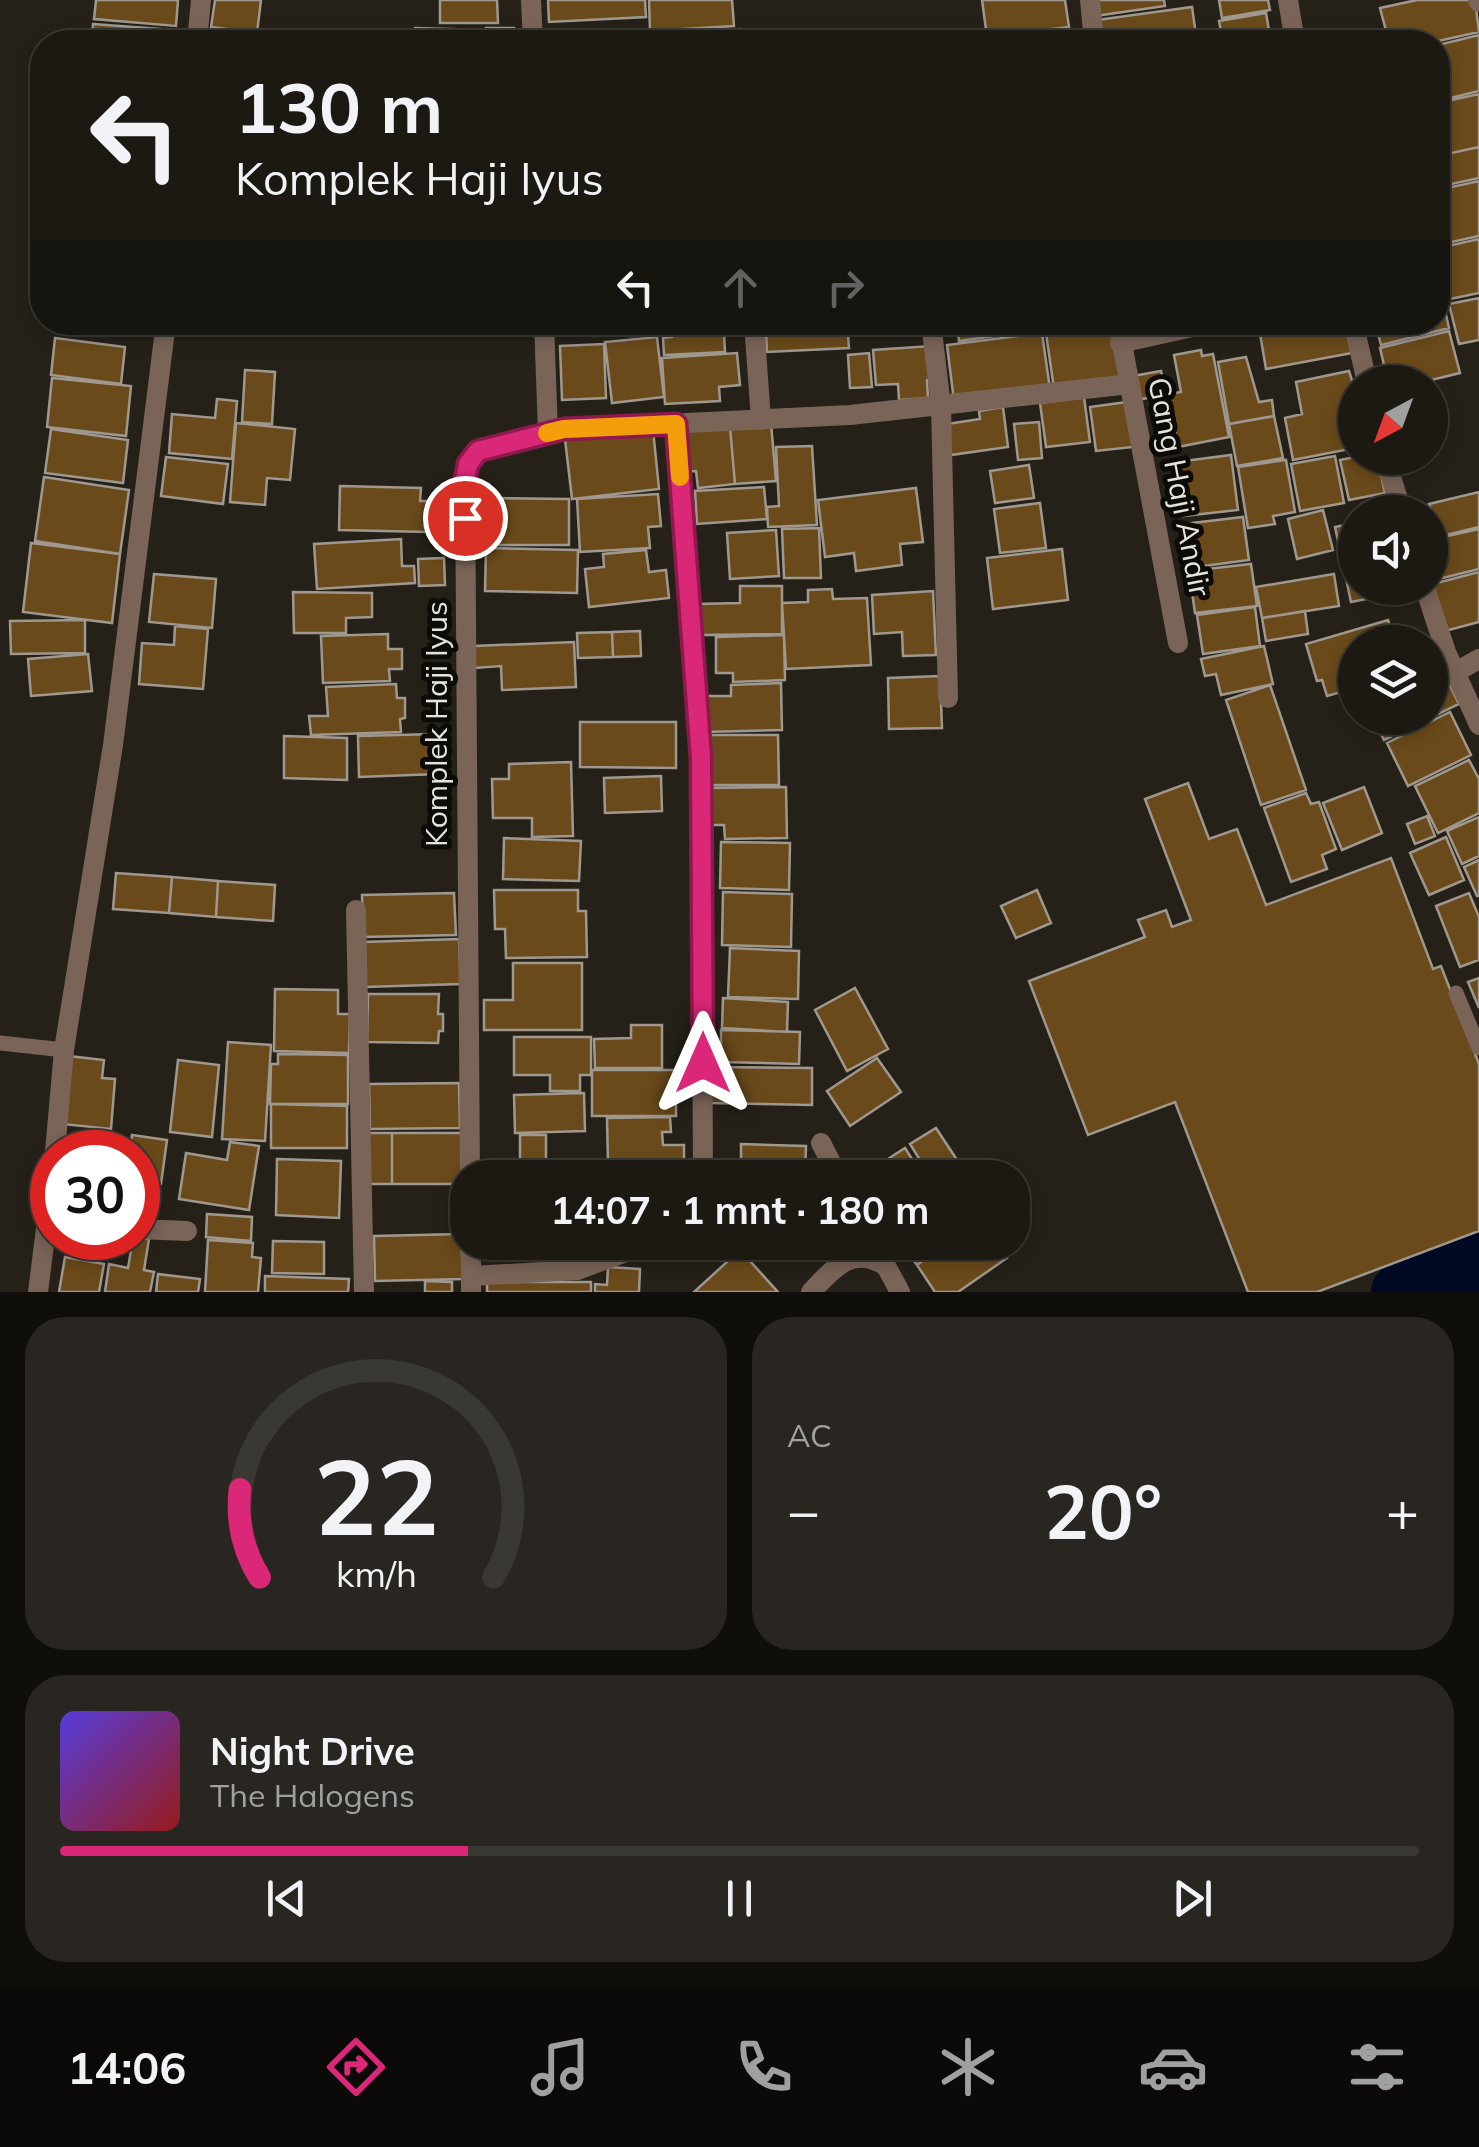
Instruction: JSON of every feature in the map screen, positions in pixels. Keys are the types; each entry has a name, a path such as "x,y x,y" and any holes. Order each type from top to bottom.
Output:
{"street":[{"path":"198,30 201,0"},
{"path":"532,0 533,30"},
{"path":"1090,0 1093,30"},
{"path":"1288,0 1293,30"},
{"path":"57,1130 64,1050 113,745 164,335"},
{"path":"544,335 548,433"},
{"path":"755,335 761,420"},
{"path":"932,335 941,406 948,698"},
{"name":"Gang Haji Andir","path":"1119,335 1178,643"},
{"path":"1356,335 1363,365"},
{"name":"Komplek Haji Iyus","path":"470,1160 465,480 468,464 478,451 548,433 941,406 1130,384"},
{"path":"676,424 701,758 704,1160"},
{"path":"1432,605 1454,672 1479,725"},
{"path":"1454,672 1479,659"},
{"path":"356,910 364,1292"},
{"path":"821,1143 830,1160"},
{"path":"160,1230 187,1231"},
{"path":"811,1292 832,1270 853,1258 870,1256 884,1265"},
{"path":"38,1292 44,1260"},
{"path":"471,1284 577,1270 604,1260"},
{"path":"882,1260 900,1292"}],"lane":[{"path":"1456,992 1479,1048"},
{"path":"0,1044 64,1050"}],"building":[{"path":"96,0 178,0 176,26 94,19"},
{"path":"215,0 261,0 257,30 211,27"},
{"path":"440,0 497,0 498,23 440,23"},
{"path":"548,0 645,0 646,17 549,22"},
{"path":"649,0 732,0 734,26 650,30"},
{"path":"982,0 1065,0 1069,27 986,30"},
{"path":"1093,0 1164,0 1165,6 1095,16"},
{"path":"1219,0 1268,0 1270,10 1222,18"},
{"path":"1417,0 1475,0 1479,32 1450,38 1450,30 1386,30 1380,8"},
{"path":"1192,7 1195,30 1098,30 1097,20"},
{"path":"1266,13 1269,30 1221,30 1219,21"},
{"path":"93,24 173,30 93,30"},
{"path":"415,28 482,30 415,30"},
{"path":"1479,35 1479,91 1450,98 1450,42"},
{"path":"1479,94 1479,147 1450,153 1450,100"},
{"path":"1479,147 1479,178 1450,184 1450,153"},
{"path":"1479,181 1479,236 1450,242 1450,187"},
{"path":"1479,239 1479,293 1450,299 1450,246"},
{"path":"1479,298 1479,340 1459,344 1450,304"},
{"path":"724,335 725,352 664,355 663,338"},
{"path":"766,335 848,335 849,348 767,352"},
{"path":"958,335 1002,335 959,341"},
{"path":"1042,335 1050,389 954,401 947,345"},
{"path":"1046,335 1115,335 1121,380 1054,389"},
{"path":"1260,335 1349,335 1352,353 1266,369"},
{"path":"1378,335 1421,335 1381,345"},
{"path":"1433,335 1450,335 1460,373 1448,376 1448,365 1384,365 1380,348"},
{"path":"657,337 664,397 612,403 605,342"},
{"path":"55,338 125,347 121,384 51,375"},
{"path":"604,344 606,398 562,400 560,346"},
{"path":"931,346 934,379 927,380 928,398 899,400 898,384 876,385 873,350"},
{"path":"1201,350 1202,356 1213,354 1229,437 1178,447 1168,394 1181,392 1174,355"},
{"path":"737,353 740,385 719,387 720,401 665,404 662,358"},
{"path":"869,353 872,387 850,388 848,355"},
{"path":"1246,357 1259,402 1272,400 1274,416 1229,424 1218,362"},
{"path":"245,370 275,372 272,424 242,422"},
{"path":"1161,371 1166,394 1138,400 1133,376"},
{"path":"1338,373 1338,451 1293,460 1285,418 1302,414 1296,382"},
{"path":"52,378 131,386 126,436 47,427"},
{"path":"1084,397 1090,442 1046,447 1040,403"},
{"path":"217,399 237,401 232,459 169,453 172,414 215,418"},
{"path":"1127,402 1133,447 1096,451 1090,407"},
{"path":"1003,407 1008,447 951,455 947,424 980,419 979,411"},
{"path":"1274,416 1283,458 1237,466 1229,424"},
{"path":"1039,422 1042,458 1018,460 1014,424"},
{"path":"236,423 295,429 290,480 267,478 265,505 230,502"},
{"path":"771,423 776,481 735,484 730,427"},
{"path":"730,427 735,484 698,488 696,471 682,472 678,432"},
{"path":"51,429 128,440 123,483 45,473"},
{"path":"653,429 659,489 572,499 565,439"},
{"path":"812,446 817,525 768,527 767,507 779,506 776,447"},
{"path":"1231,455 1238,510 1183,516 1176,462"},
{"path":"1335,456 1342,495 1338,495 1338,504 1300,511 1291,464"},
{"path":"166,457 228,464 223,504 161,496"},
{"path":"1286,460 1295,512 1273,516 1275,524 1248,528 1238,467"},
{"path":"1029,465 1034,498 995,503 990,471"},
{"path":"1343,475 1381,475 1385,493 1348,495"},
{"path":"44,477 129,490 120,554 35,541"},
{"path":"340,486 421,488 420,501 428,501 427,532 339,530"},
{"path":"764,487 767,519 697,524 695,491"},
{"path":"916,488 923,542 900,544 902,565 856,571 854,553 825,557 818,500"},
{"path":"1479,492 1479,527 1448,535 1448,499"},
{"path":"658,494 661,526 648,527 650,548 580,552 577,499"},
{"path":"495,498 569,499 569,545 496,545"},
{"path":"1040,503 1046,548 1000,553 994,509"},
{"path":"1323,510 1333,550 1297,559 1288,519"},
{"path":"1243,517 1249,560 1189,568 1183,524"},
{"path":"819,528 821,578 784,578 782,529"},
{"path":"1479,529 1479,569 1448,577 1448,536"},
{"path":"776,530 779,576 730,579 727,533"},
{"path":"401,539 402,566 414,566 415,583 317,589 314,544"},
{"path":"31,543 120,554 112,623 23,612"},
{"path":"486,548 578,550 577,593 485,591"},
{"path":"1062,549 1068,600 993,609 987,558"},
{"path":"646,550 649,572 666,570 669,598 589,607 585,569 604,567 603,554"},
{"path":"444,558 445,585 419,586 418,559"},
{"path":"1251,564 1257,606 1195,613 1189,571"},
{"path":"1479,572 1479,622 1448,630 1448,625 1443,625 1438,605 1448,605 1448,580"},
{"path":"154,574 216,579 212,628 149,622"},
{"path":"1334,574 1339,606 1262,618 1256,587"},
{"path":"740,586 782,586 782,634 696,635 696,604 740,603"},
{"path":"832,589 833,599 867,598 871,665 786,669 782,603 808,602 808,590"},
{"path":"933,591 936,655 903,656 902,632 874,634 872,595"},
{"path":"293,592 372,593 372,617 346,618 346,633 294,633"},
{"path":"1255,607 1260,646 1203,654 1197,615"},
{"path":"1305,611 1308,634 1266,641 1262,618"},
{"path":"85,620 85,653 11,654 10,621"},
{"path":"175,626 208,629 203,689 139,684 142,643 174,645"},
{"path":"640,631 641,656 613,657 612,632"},
{"path":"612,632 613,657 578,658 577,633"},
{"path":"388,634 388,649 402,649 402,669 389,669 390,681 323,683 321,636"},
{"path":"784,635 785,680 733,682 733,673 716,673 716,637"},
{"path":"1338,635 1338,693 1327,696 1322,680 1317,681 1306,644"},
{"path":"574,642 576,687 502,690 501,666 475,668 474,646"},
{"path":"1264,646 1273,684 1221,695 1216,674 1205,676 1201,659"},
{"path":"88,654 92,691 31,696 28,659"},
{"path":"940,676 942,728 889,729 888,678"},
{"path":"1448,682 1459,704 1448,709"},
{"path":"781,683 782,730 704,732 702,696 731,696 731,685"},
{"path":"396,684 397,698 405,698 401,732 311,735 309,716 328,716 326,687"},
{"path":"1270,685 1306,790 1261,805 1226,700"},
{"path":"1448,713 1471,755 1408,786 1387,743 1403,735 1448,735"},
{"path":"580,722 676,722 676,768 580,767"},
{"path":"436,734 438,774 359,777 358,736"},
{"path":"705,735 778,735 779,785 705,785"},
{"path":"284,736 347,738 347,780 284,778"},
{"path":"1469,760 1479,779 1479,813 1438,833 1415,786"},
{"path":"571,762 573,836 532,837 532,818 493,818 492,779 509,779 509,764"},
{"path":"661,776 662,811 605,813 604,778"},
{"path":"1188,783 1209,839 1237,829 1266,905 1391,858 1433,969 1441,966 1479,1064 1479,1231 1317,1292 1248,1292 1175,1102 1088,1135 1029,981 1145,937 1138,920 1166,910 1172,927 1191,920 1145,799"},
{"path":"786,787 787,838 725,839 724,825 706,825 704,788"},
{"path":"1364,787 1382,833 1342,850 1323,803"},
{"path":"1306,793 1311,804 1319,802 1336,849 1322,855 1327,869 1291,882 1264,808"},
{"path":"1427,816 1435,836 1415,844 1407,824"},
{"path":"1479,817 1479,856 1462,864 1447,831"},
{"path":"1446,837 1464,880 1429,895 1410,853"},
{"path":"504,838 581,841 579,881 503,879"},
{"path":"721,842 790,843 789,890 720,888"},
{"path":"1479,860 1479,896 1477,896 1464,867"},
{"path":"116,873 172,877 169,913 113,909"},
{"path":"172,877 218,881 216,917 169,913"},
{"path":"218,881 275,885 273,921 216,917"},
{"path":"494,890 578,890 578,911 586,911 587,957 506,958 505,929 495,929"},
{"path":"1037,890 1051,923 1016,938 1001,906"},
{"path":"723,892 792,894 791,947 722,945"},
{"path":"454,893 456,935 363,937 362,895"},
{"path":"1469,893 1479,917 1479,960 1460,967 1436,906"},
{"path":"459,939 461,984 365,987 363,942"},
{"path":"730,948 799,951 798,999 728,997"},
{"path":"513,963 582,963 582,1030 484,1030 484,1000 513,1000"},
{"path":"1479,978 1479,1008 1468,982"},
{"path":"855,988 888,1049 847,1071 815,1010"},
{"path":"275,989 338,990 338,1014 350,1014 349,1053 274,1051"},
{"path":"368,994 439,994 438,1014 443,1014 443,1031 439,1031 438,1043 367,1042"},
{"path":"723,998 788,1002 787,1032 722,1028"},
{"path":"631,1025 662,1025 662,1068 595,1068 594,1039 631,1038"},
{"path":"721,1030 800,1032 799,1064 721,1062"},
{"path":"514,1037 591,1037 591,1075 580,1075 580,1091 550,1091 550,1075 514,1075"},
{"path":"228,1042 271,1045 265,1141 222,1139"},
{"path":"278,1054 348,1055 348,1104 270,1104 271,1064 278,1064"},
{"path":"69,1056 104,1060 102,1078 115,1079 111,1129 62,1124"},
{"path":"877,1058 901,1092 850,1126 827,1091"},
{"path":"178,1060 219,1065 212,1137 170,1132"},
{"path":"707,1067 812,1068 812,1105 707,1103"},
{"path":"592,1070 676,1070 676,1116 592,1116"},
{"path":"459,1083 460,1128 370,1129 369,1084"},
{"path":"584,1093 585,1131 515,1133 514,1095"},
{"path":"271,1104 347,1106 347,1148 271,1148"},
{"path":"670,1117 671,1132 662,1132 663,1145 684,1145 684,1160 608,1160 607,1118"},
{"path":"936,1128 957,1160 920,1160 910,1144"},
{"path":"363,1133 392,1133 392,1184 363,1184"},
{"path":"392,1133 467,1133 467,1160 450,1160 450,1184 392,1184"},
{"path":"520,1135 546,1135 546,1160 520,1160"},
{"path":"160,1139 167,1140 160,1184"},
{"path":"230,1142 259,1146 249,1210 179,1199 186,1153 227,1160"},
{"path":"741,1144 806,1146 806,1160 741,1160"},
{"path":"905,1148 913,1160 886,1160"},
{"path":"277,1159 341,1161 339,1218 276,1215"},
{"path":"207,1214 252,1217 251,1241 206,1237"},
{"path":"450,1234 450,1260 462,1260 463,1279 375,1281 374,1236"},
{"path":"208,1240 253,1243 252,1257 261,1258 258,1292 205,1292"},
{"path":"273,1241 324,1242 324,1274 272,1273"},
{"path":"64,1260 104,1264 99,1292 59,1292"},
{"path":"129,1260 146,1260 144,1270 154,1272 150,1292 105,1292 109,1264 128,1268"},
{"path":"729,1260 749,1260 778,1292 694,1292"},
{"path":"924,1260 1004,1260 958,1292 935,1292 917,1265"},
{"path":"608,1267 640,1269 639,1292 595,1292 595,1284 607,1285"},
{"path":"158,1274 200,1279 198,1292 156,1292"},
{"path":"265,1276 349,1279 348,1292 265,1292"},
{"path":"425,1281 452,1282 452,1292 425,1292"},
{"path":"487,1282 591,1282 591,1292 487,1292"}],"waterway":[{"path":"1400,1292 1479,1261"}],"slow traffic":[{"path":"547,433 676,424 680,477"}],"route":[{"path":"465,518 468,464 478,451 564,429 676,424 701,758 703,1063"}]}
